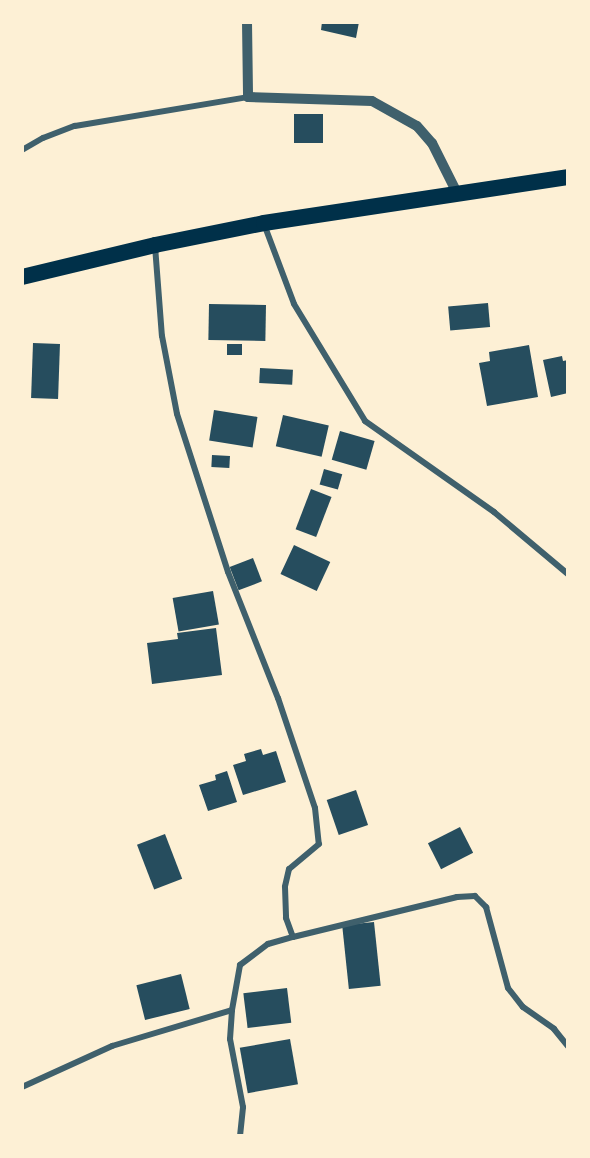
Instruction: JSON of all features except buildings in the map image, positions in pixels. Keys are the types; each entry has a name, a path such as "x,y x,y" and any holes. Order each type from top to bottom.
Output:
{"highway":[{"path":"22,277 155,245 264,223 567,177"}],"street":[{"path":"247,22 249,97"},
{"path":"22,150 43,138 75,126 249,97 347,98 372,101 397,112 417,126 432,143 457,193"},
{"path":"264,223 294,304 365,421 494,512 567,574"},
{"path":"155,245 163,347 177,414 228,572 278,698 317,817 319,844 289,869 285,887 286,918 293,936"},
{"path":"240,1136 243,1107 230,1040 232,1010 240,965 268,944 293,936 456,897 475,896 486,907 508,988 523,1007 554,1029 567,1046"},
{"path":"22,1088 112,1046 232,1010"}]}
